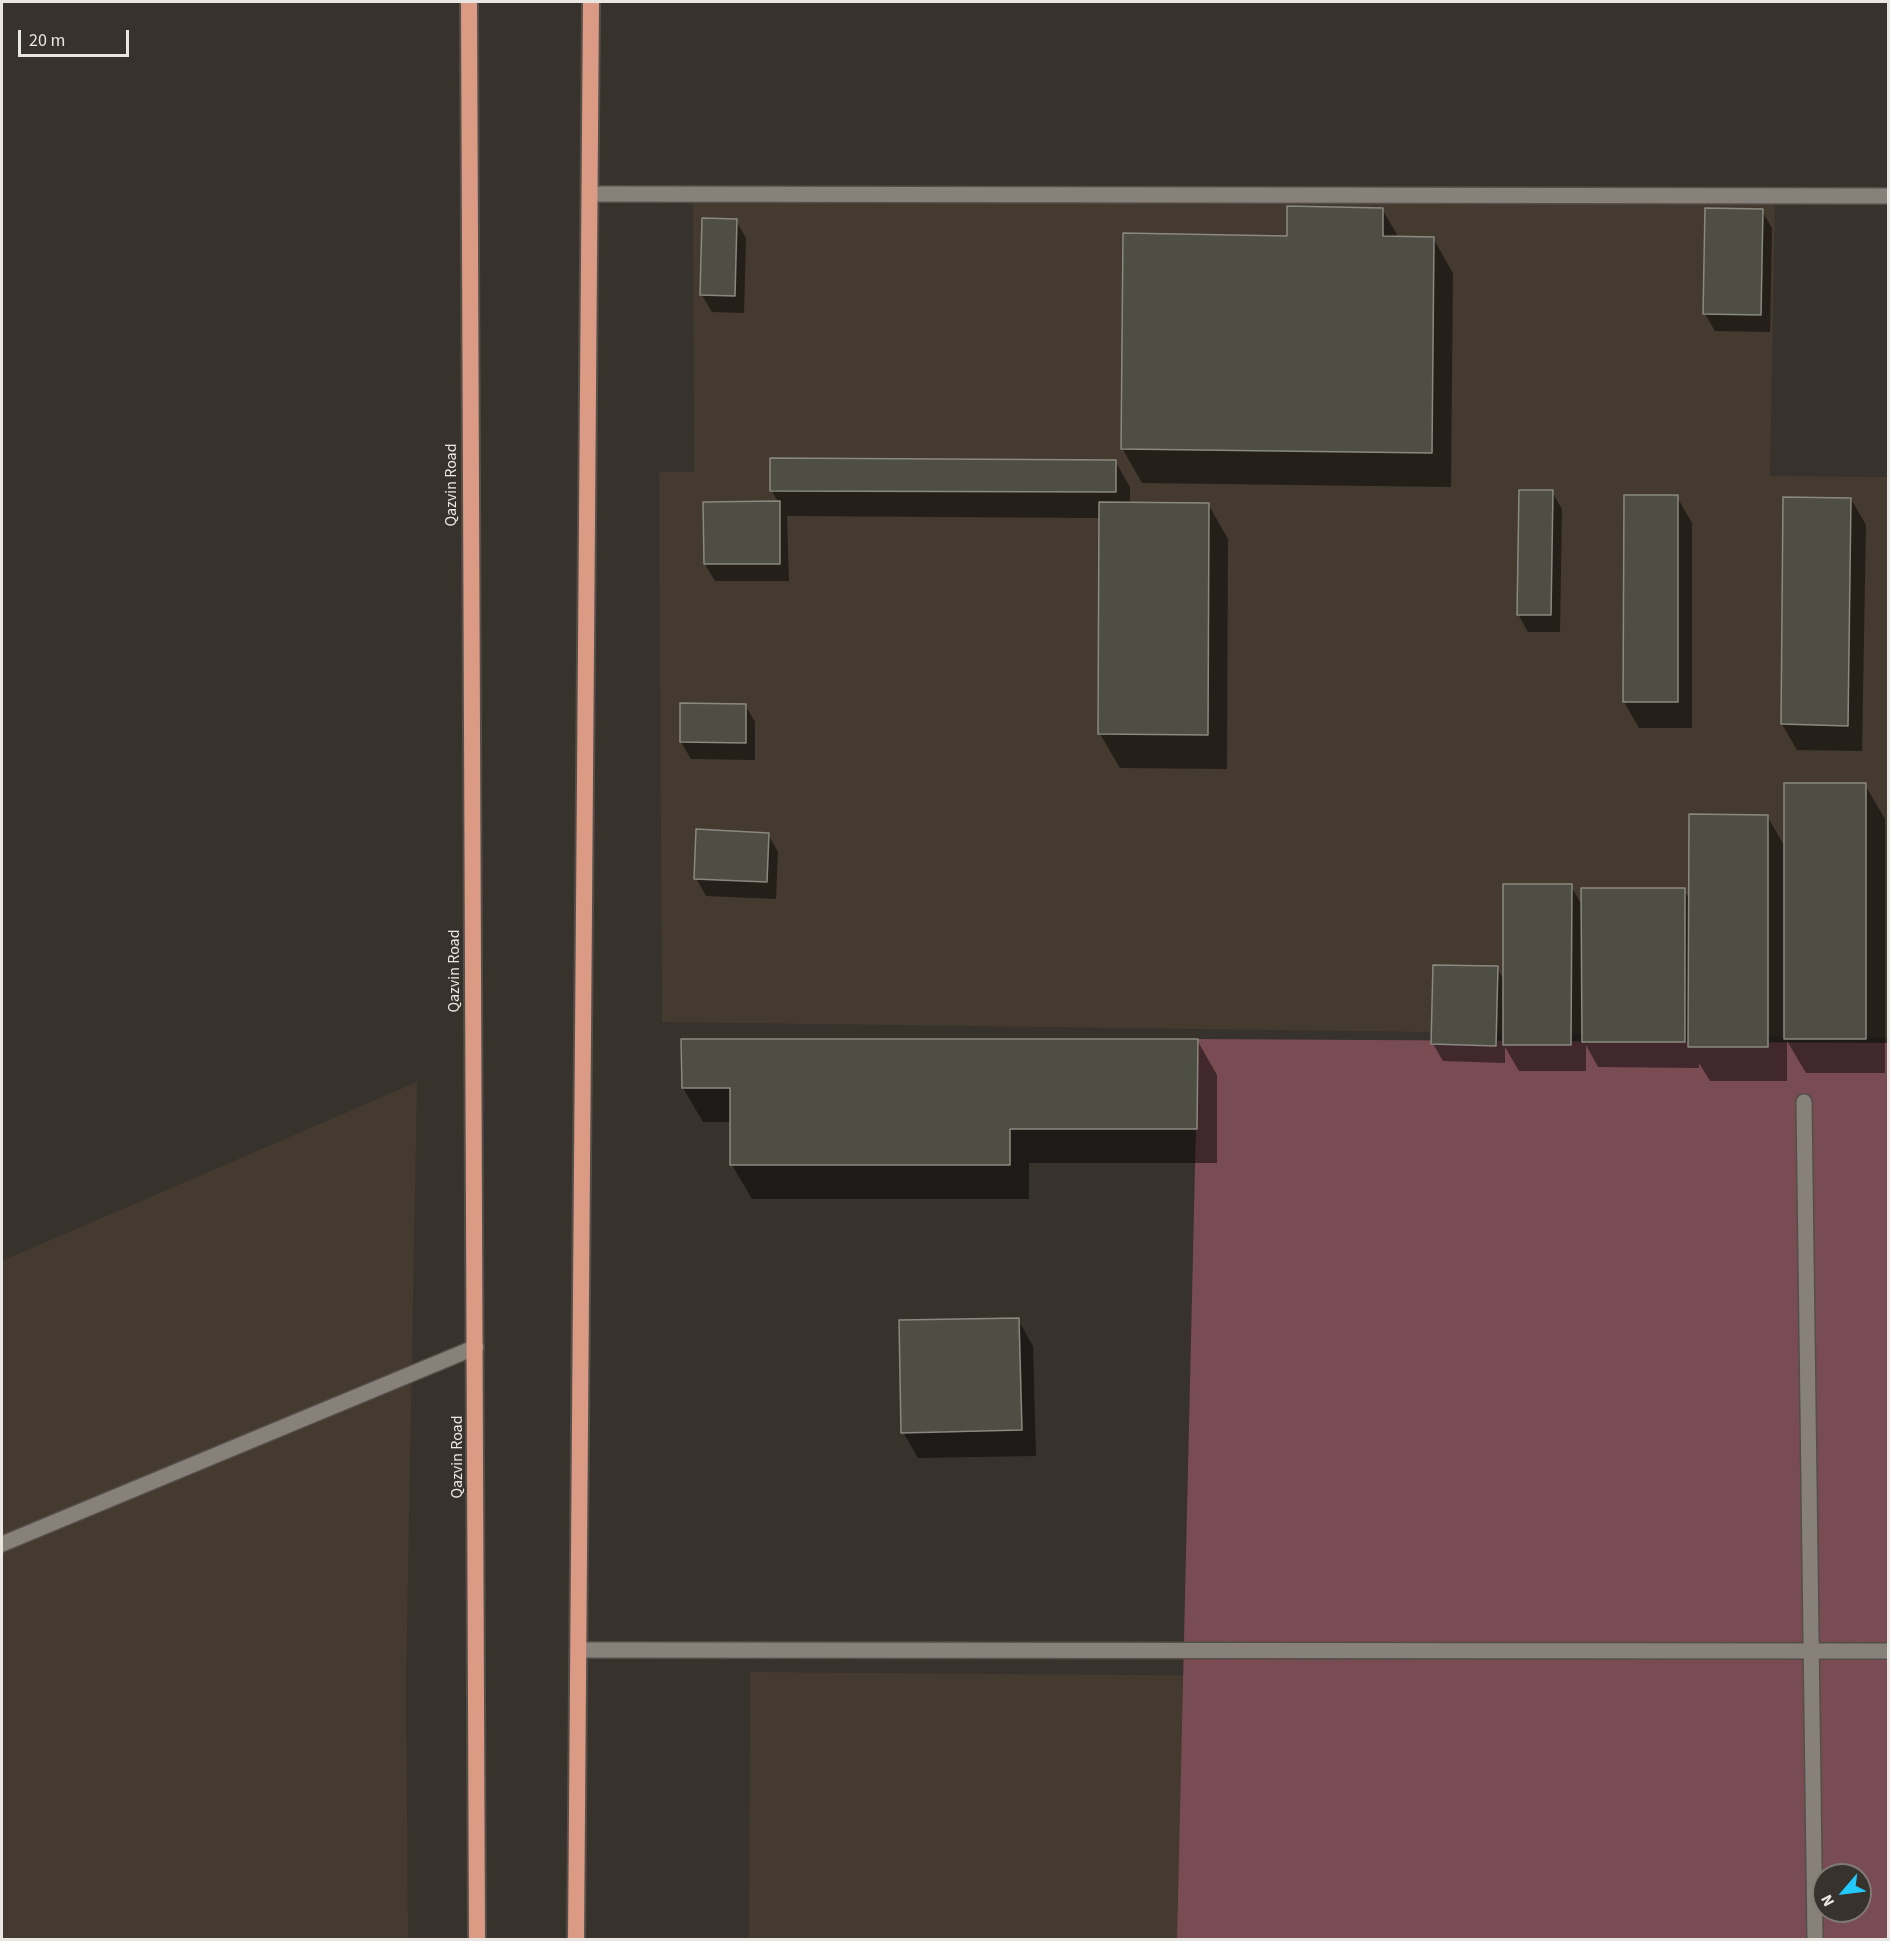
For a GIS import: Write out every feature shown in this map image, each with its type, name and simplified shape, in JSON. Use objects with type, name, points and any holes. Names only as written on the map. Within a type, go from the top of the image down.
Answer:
[{"type":"highway","name":"Qazvin Road","points":[[469,2],[477,1940]]},
{"type":"highway","points":[[576,1940],[591,2]]},
{"type":"street","points":[[590,194],[1888,196]]},
{"type":"street","points":[[1804,1102],[1815,1940]]},
{"type":"street","points":[[2,1545],[476,1347]]},
{"type":"street","points":[[578,1650],[1888,1651]]},
{"type":"shaded area","points":[[693,202],[1775,202],[1770,476],[1888,477],[1888,1038],[662,1022],[659,472],[694,472]]},
{"type":"shaded area","points":[[1198,1039],[1888,1043],[1888,1939],[1177,1940]]},
{"type":"shaded area","points":[[417,1082],[406,1683],[408,1939],[2,1939],[2,1261]]},
{"type":"shaded area","points":[[750,1672],[1259,1676],[1257,1939],[749,1940]]},
{"type":"building","points":[[1287,206],[1383,208],[1383,236],[1434,237],[1432,453],[1121,449],[1123,233],[1287,236]]},
{"type":"building","points":[[1705,208],[1763,209],[1761,315],[1703,314]]},
{"type":"building","points":[[702,218],[737,219],[735,296],[700,295]]},
{"type":"building","points":[[770,458],[1116,460],[1116,492],[770,491]]},
{"type":"building","points":[[1519,490],[1553,490],[1551,615],[1517,615]]},
{"type":"building","points":[[1624,495],[1678,495],[1678,702],[1623,702]]},
{"type":"building","points":[[1783,497],[1851,498],[1848,726],[1781,724]]},
{"type":"building","points":[[780,501],[780,564],[704,564],[703,502]]},
{"type":"building","points":[[1099,502],[1209,503],[1208,735],[1098,734]]},
{"type":"building","points":[[680,703],[746,704],[746,743],[680,742]]},
{"type":"building","points":[[1784,783],[1866,783],[1866,1039],[1784,1039]]},
{"type":"building","points":[[1689,814],[1768,815],[1768,1047],[1688,1047]]},
{"type":"building","points":[[696,829],[769,833],[767,882],[694,879]]},
{"type":"building","points":[[1503,884],[1572,884],[1571,1045],[1503,1045]]},
{"type":"building","points":[[1581,888],[1685,888],[1685,1042],[1582,1042]]},
{"type":"building","points":[[1433,965],[1498,966],[1496,1046],[1431,1044]]},
{"type":"building","points":[[681,1039],[1198,1039],[1197,1129],[1010,1129],[1010,1165],[730,1165],[730,1088],[682,1088]]},
{"type":"building","points":[[1019,1318],[1022,1430],[901,1433],[899,1320]]}]
